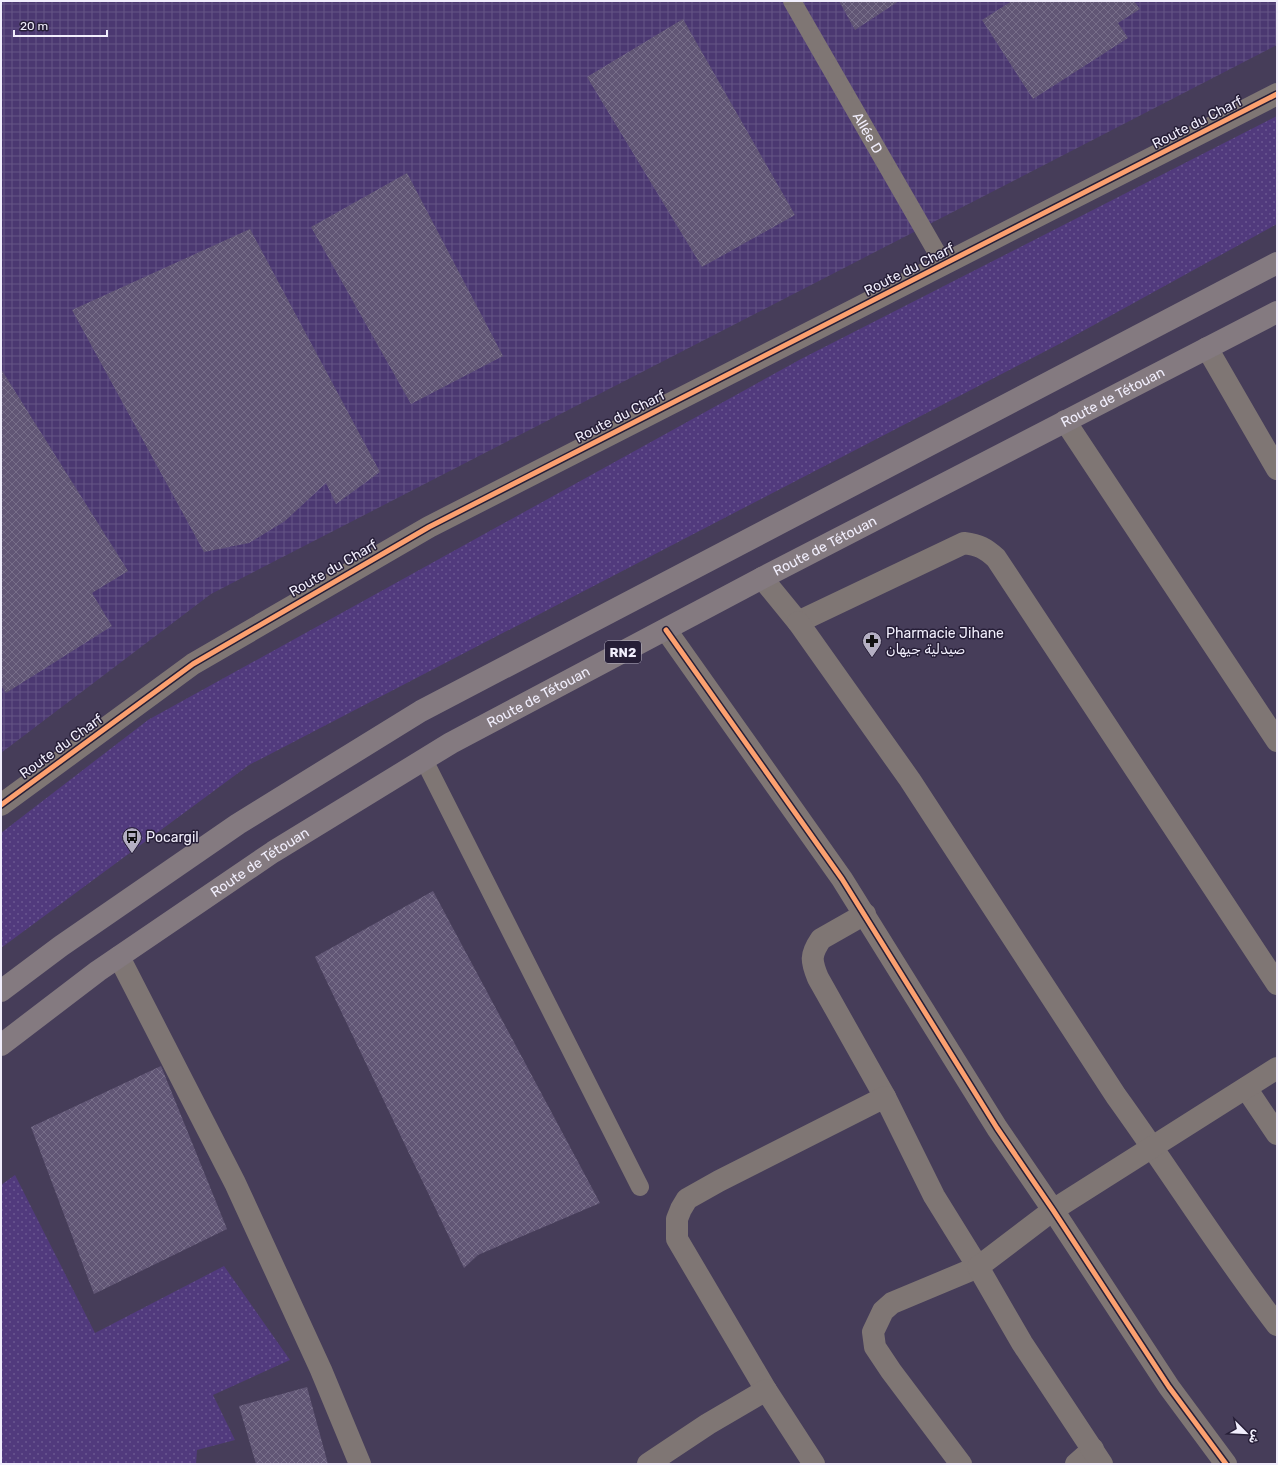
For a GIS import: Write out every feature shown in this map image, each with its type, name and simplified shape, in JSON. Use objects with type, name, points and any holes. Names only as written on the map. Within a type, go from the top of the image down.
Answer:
[{"type":"highway","points":[[1,991],[61,946],[238,824],[421,711],[1277,262]]},
{"type":"highway","name":"Route de Tétouan","points":[[1,1045],[119,957],[273,852],[451,743],[762,578],[1277,312]]},
{"type":"street","name":"Route du Charf","points":[[1,805],[193,664],[429,527],[1277,94]]},
{"type":"street","points":[[1207,348],[1277,469]]},
{"type":"street","points":[[1065,421],[1277,741]]},
{"type":"street","points":[[798,622],[964,543],[978,545],[987,550],[996,558],[1175,832],[1275,978]]},
{"type":"street","points":[[762,578],[798,622],[910,780],[1116,1096],[1242,1280],[1277,1326]]},
{"type":"street","points":[[666,630],[842,879],[997,1128],[1053,1210],[1169,1387],[1226,1464]]},
{"type":"street","points":[[865,914],[821,939],[812,958],[813,965],[818,978],[885,1097],[934,1196],[978,1267],[1022,1343],[1098,1457],[1076,1464]]},
{"type":"street","points":[[119,957],[235,1183],[321,1370],[360,1464]]},
{"type":"street","points":[[960,1464],[890,1371],[875,1347],[873,1332],[883,1311],[892,1303],[978,1267],[1053,1210],[1277,1068]]},
{"type":"street","points":[[1246,1088],[1277,1134]]},
{"type":"street","points":[[814,1464],[766,1390],[677,1239],[677,1219],[680,1209],[687,1199],[719,1181],[885,1097]]},
{"type":"street","points":[[648,1464],[708,1424],[766,1390]]},
{"type":"lane","name":"Allée D","points":[[792,1],[944,265]]},
{"type":"lane","points":[[424,760],[640,1187]]},
{"type":"shaded area","points":[[1,1],[1277,1],[1277,45],[211,594],[1,753]]},
{"type":"shaded area","points":[[1277,116],[1277,224],[1063,342],[249,765],[1,948],[1,833],[148,720],[801,359]]},
{"type":"shaded area","points":[[15,1175],[95,1333],[224,1266],[290,1360],[213,1395],[235,1440],[197,1450],[196,1464],[1,1464],[1,1185]]},
{"type":"building","points":[[839,1],[899,1],[855,30]]},
{"type":"building","points":[[1012,1],[1134,1],[1140,9],[1118,23],[1128,38],[1033,99],[982,20]]},
{"type":"building","points":[[683,19],[795,215],[702,267],[587,77]]},
{"type":"building","points":[[407,173],[503,356],[411,404],[311,227]]},
{"type":"building","points":[[250,229],[380,472],[336,504],[326,483],[285,521],[249,543],[204,552],[72,310]]},
{"type":"building","points":[[1,369],[128,571],[92,593],[112,626],[6,693],[1,686]]},
{"type":"building","points":[[433,891],[600,1203],[478,1255],[464,1268],[315,957]]},
{"type":"building","points":[[161,1066],[227,1229],[94,1294],[31,1127]]},
{"type":"building","points":[[307,1387],[328,1464],[256,1464],[239,1406]]},
{"type":"cycle path","points":[[1,805],[193,664],[429,527],[1277,94]]},
{"type":"cycle path","points":[[666,630],[842,879],[997,1128],[1053,1210],[1169,1387],[1226,1464]]},
{"type":"place","name":"Pharmacie Jihane صيدلية جيهان","points":[[872,658]]},
{"type":"place","name":"Pocargil","points":[[132,854]]}]
